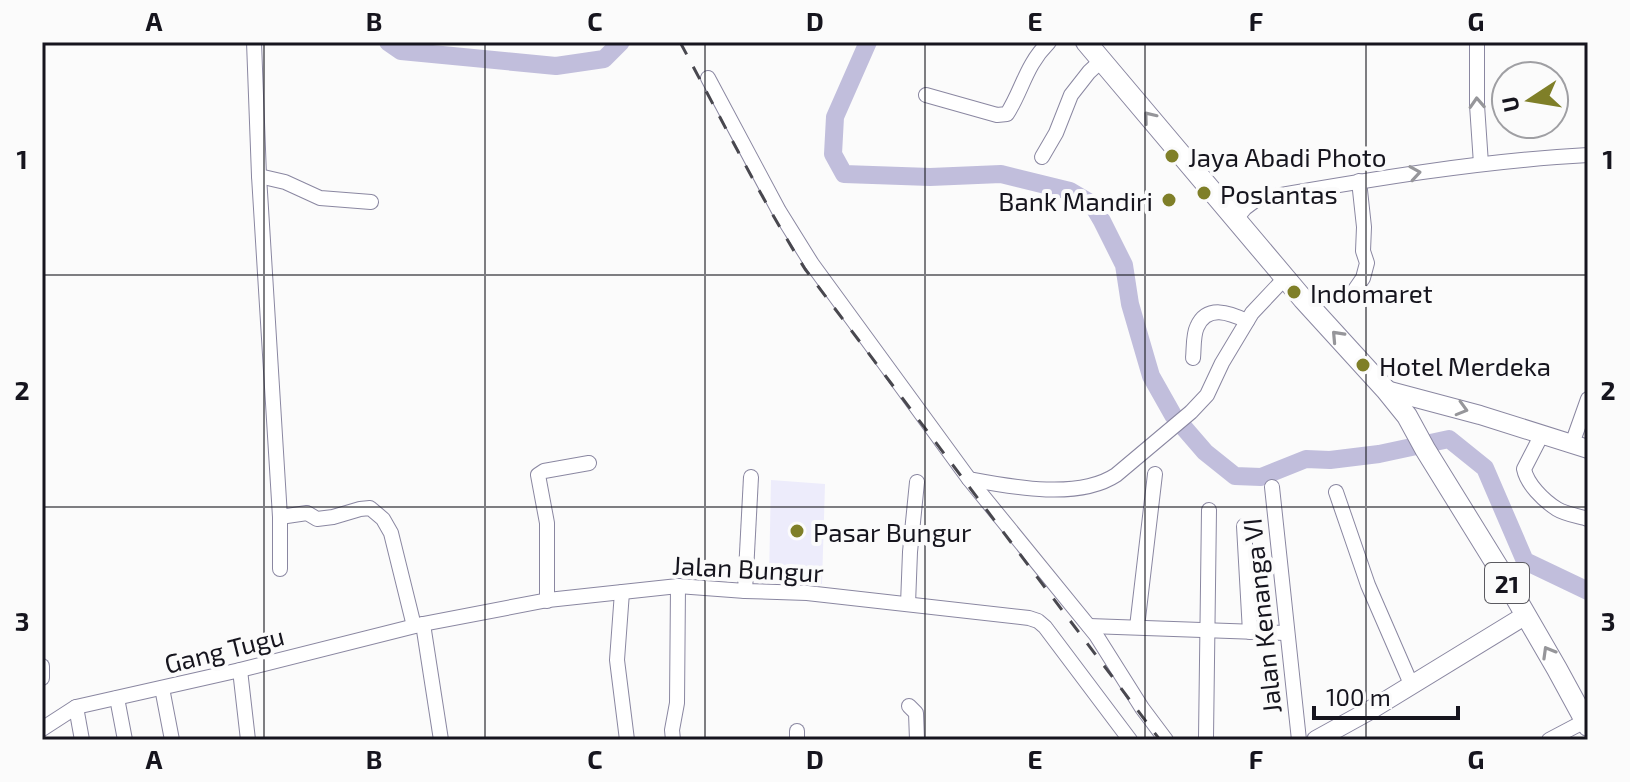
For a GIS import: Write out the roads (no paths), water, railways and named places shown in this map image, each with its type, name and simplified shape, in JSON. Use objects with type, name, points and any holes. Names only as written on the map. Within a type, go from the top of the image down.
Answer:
[{"type":"highway","name":"21","points":[[1093,48],[1235,220],[1407,416],[1526,615],[1586,724]]},
{"type":"main road","points":[[1386,390],[1580,446]]},
{"type":"main road","points":[[1316,740],[1526,615]]},
{"type":"street","points":[[254,42],[280,517],[280,569]]},
{"type":"street","points":[[926,95],[997,115],[1007,114],[1028,69],[1049,42]]},
{"type":"street","points":[[1477,42],[1481,164]]},
{"type":"street","points":[[1042,157],[1056,133],[1071,95],[1089,72],[1093,48]]},
{"type":"street","points":[[708,78],[779,211],[812,264],[969,479],[1089,626],[1166,740]]},
{"type":"street","points":[[1235,220],[1257,199],[1481,164],[1588,155]]},
{"type":"street","points":[[259,176],[285,182],[320,198],[371,202]]},
{"type":"street","points":[[1354,291],[1363,278],[1367,263],[1363,251],[1359,181]]},
{"type":"street","points":[[969,479],[1011,487],[1066,489],[1103,484],[1191,412],[1207,395],[1252,313],[1285,278]]},
{"type":"street","points":[[1193,358],[1195,329],[1203,318],[1225,311],[1247,321]]},
{"type":"street","points":[[1580,446],[1588,399]]},
{"type":"street","points":[[1542,434],[1525,466],[1527,479],[1559,510],[1588,519]]},
{"type":"street","points":[[547,601],[547,523],[538,475],[544,471],[589,463]]},
{"type":"street","points":[[1137,627],[1155,474]]},
{"type":"street","points":[[745,591],[751,477]]},
{"type":"street","points":[[908,604],[917,482]]},
{"type":"street","name":"Jalan Kenanga VI","points":[[1272,487],[1299,740]]},
{"type":"street","points":[[1336,492],[1368,585],[1411,684]]},
{"type":"street","points":[[280,517],[307,513],[317,519],[370,508],[383,519],[391,533],[418,625],[441,740]]},
{"type":"street","points":[[1206,737],[1209,510]]},
{"type":"street","points":[[1244,526],[1250,632]]},
{"type":"street","points":[[673,740],[677,703],[678,586]]},
{"type":"street","name":"Jalan Bungur","points":[[418,625],[547,601],[678,586],[807,593],[1029,618],[1045,627],[1130,740]]},
{"type":"street","points":[[622,592],[617,660],[627,740]]},
{"type":"street","name":"Gang Tugu","points":[[43,727],[76,707],[418,625]]},
{"type":"street","points":[[1089,626],[1286,633]]},
{"type":"street","points":[[42,666],[42,678]]},
{"type":"street","points":[[240,670],[248,740]]},
{"type":"street","points":[[162,688],[172,740]]},
{"type":"street","points":[[117,698],[125,740]]},
{"type":"street","points":[[909,706],[916,713],[917,740]]},
{"type":"street","points":[[76,707],[82,740]]},
{"type":"street","points":[[1549,740],[1586,724]]},
{"type":"waterway","points":[[388,42],[401,51],[556,66],[604,59],[621,42]]},
{"type":"waterway","points":[[868,42],[835,117],[833,154],[844,174],[930,177],[1001,174],[1070,191],[1092,204],[1124,265],[1130,304],[1151,376],[1173,415],[1205,452],[1235,476],[1261,477],[1306,459],[1330,460],[1379,454],[1449,439],[1485,468],[1525,561],[1588,591]]},
{"type":"railway","points":[[680,42],[756,185],[805,269],[1160,740]]},
{"type":"place","name":"Jaya Abadi Photo","points":[[1172,156]]},
{"type":"place","name":"Poslantas","points":[[1204,193]]},
{"type":"place","name":"Bank Mandiri","points":[[1169,200]]},
{"type":"place","name":"Indomaret","points":[[1294,292]]},
{"type":"place","name":"Hotel Merdeka","points":[[1363,365]]},
{"type":"place","name":"Pasar Bungur","points":[[797,531]]}]
